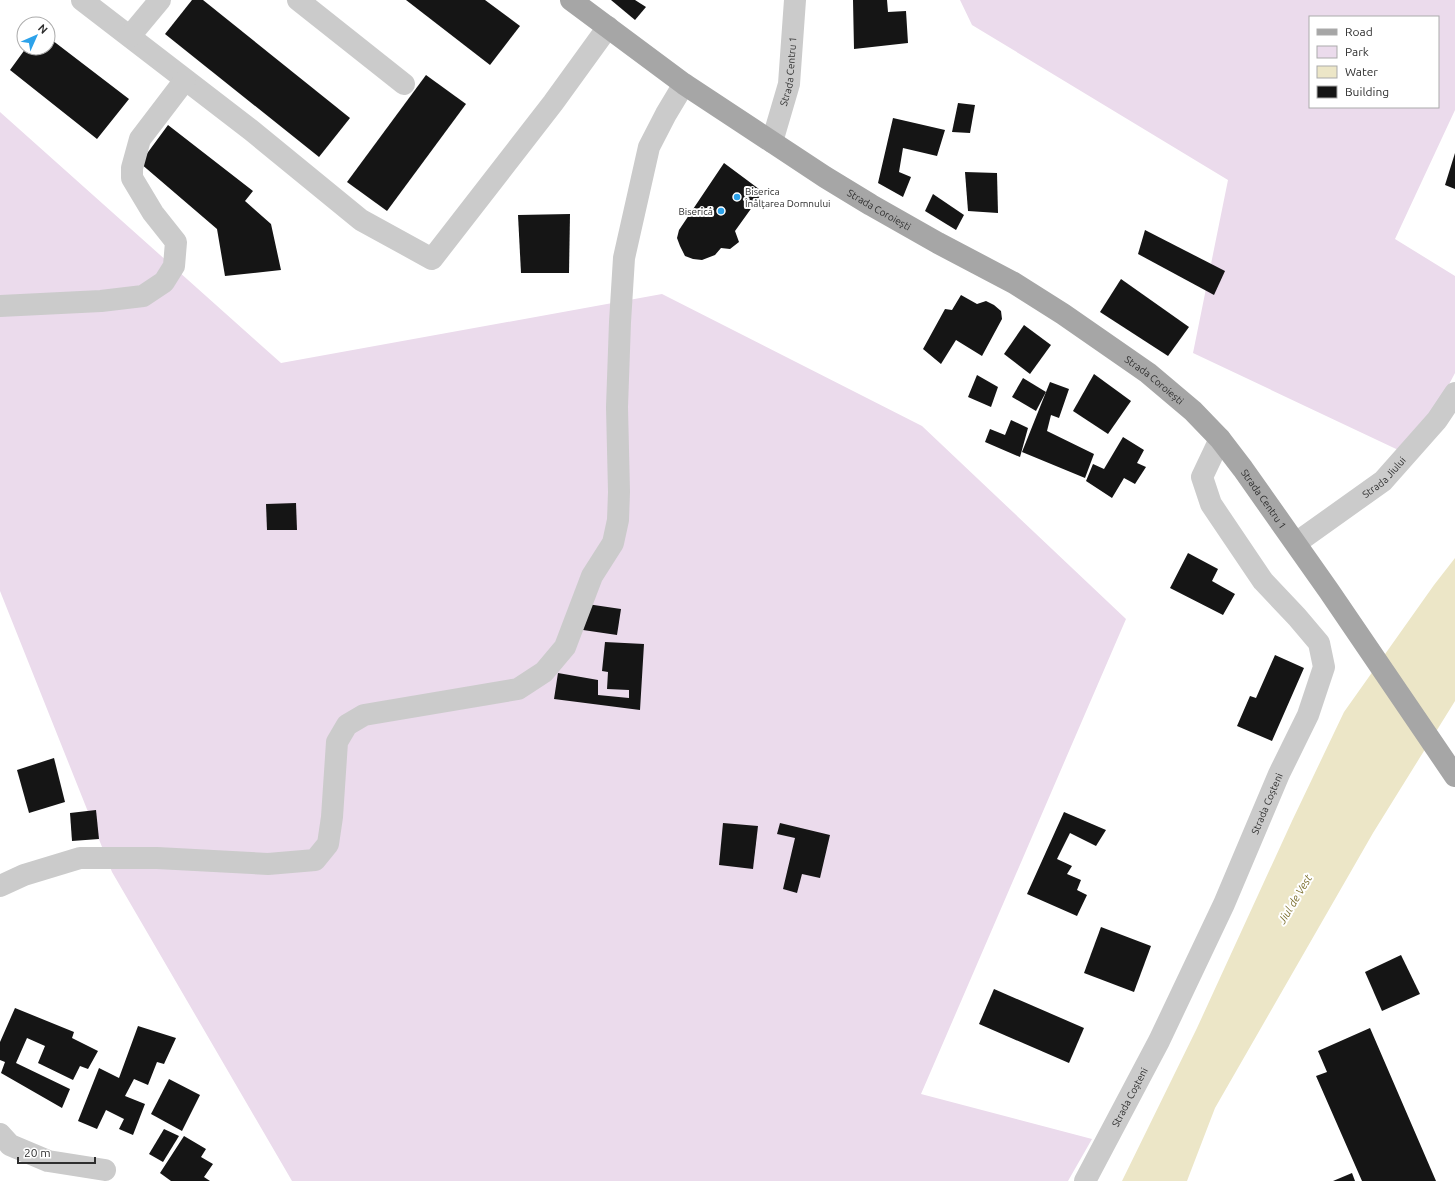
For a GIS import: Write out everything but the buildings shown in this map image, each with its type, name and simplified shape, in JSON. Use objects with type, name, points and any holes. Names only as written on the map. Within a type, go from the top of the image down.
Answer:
[{"type":"main road","name":"Strada Coroiești","points":[[571,0],[684,84],[772,142],[871,205],[938,243],[1014,283],[1063,314],[1148,373],[1193,411]]},
{"type":"main road","name":"Strada Centru 1","points":[[1193,411],[1220,439],[1243,469],[1296,543],[1455,776]]},
{"type":"street","points":[[82,0],[251,130],[361,220],[432,259],[553,103],[608,27]]},
{"type":"street","points":[[130,36],[160,0]]},
{"type":"street","points":[[298,0],[404,84]]},
{"type":"street","name":"Strada Centru 1","points":[[772,142],[789,84],[796,0]]},
{"type":"street","points":[[0,306],[101,301],[143,296],[164,282],[174,266],[176,242],[153,213],[132,178],[132,168],[140,138],[185,80]]},
{"type":"street","points":[[0,886],[24,875],[80,858],[157,858],[268,864],[314,860],[328,844],[332,817],[337,742],[347,725],[364,715],[518,689],[544,672],[565,647],[592,576],[614,543],[618,520],[619,492],[617,408],[624,258],[649,147],[684,84]]},
{"type":"street","name":"Strada Jiului","points":[[1296,543],[1383,481],[1437,420],[1455,393]]},
{"type":"street","name":"Strada Coșteni","points":[[1085,1181],[1159,1041],[1224,904],[1279,774],[1308,715],[1324,667],[1319,644],[1297,617],[1263,581],[1211,504],[1202,477],[1220,439]]},
{"type":"street","points":[[0,1134],[10,1145],[48,1161],[105,1170]]},
{"type":"green space","points":[[960,0],[1455,0],[1455,110],[1395,239],[1455,276],[1455,373],[1411,456],[1193,353],[1228,180],[972,25]]},
{"type":"green space","points":[[0,112],[281,363],[662,294],[922,426],[1126,619],[921,1094],[1092,1139],[1068,1181],[292,1181],[112,872],[0,591]]},
{"type":"water","name":"Jiul de Vest","points":[[1455,558],[1455,701],[1373,833],[1215,1108],[1187,1181],[1122,1181],[1197,1028],[1344,712],[1434,585]]},
{"type":"place","name":"Biserica Înălțarea Domnului","points":[[737,197]]},
{"type":"place","name":"Biserică","points":[[721,211]]}]
